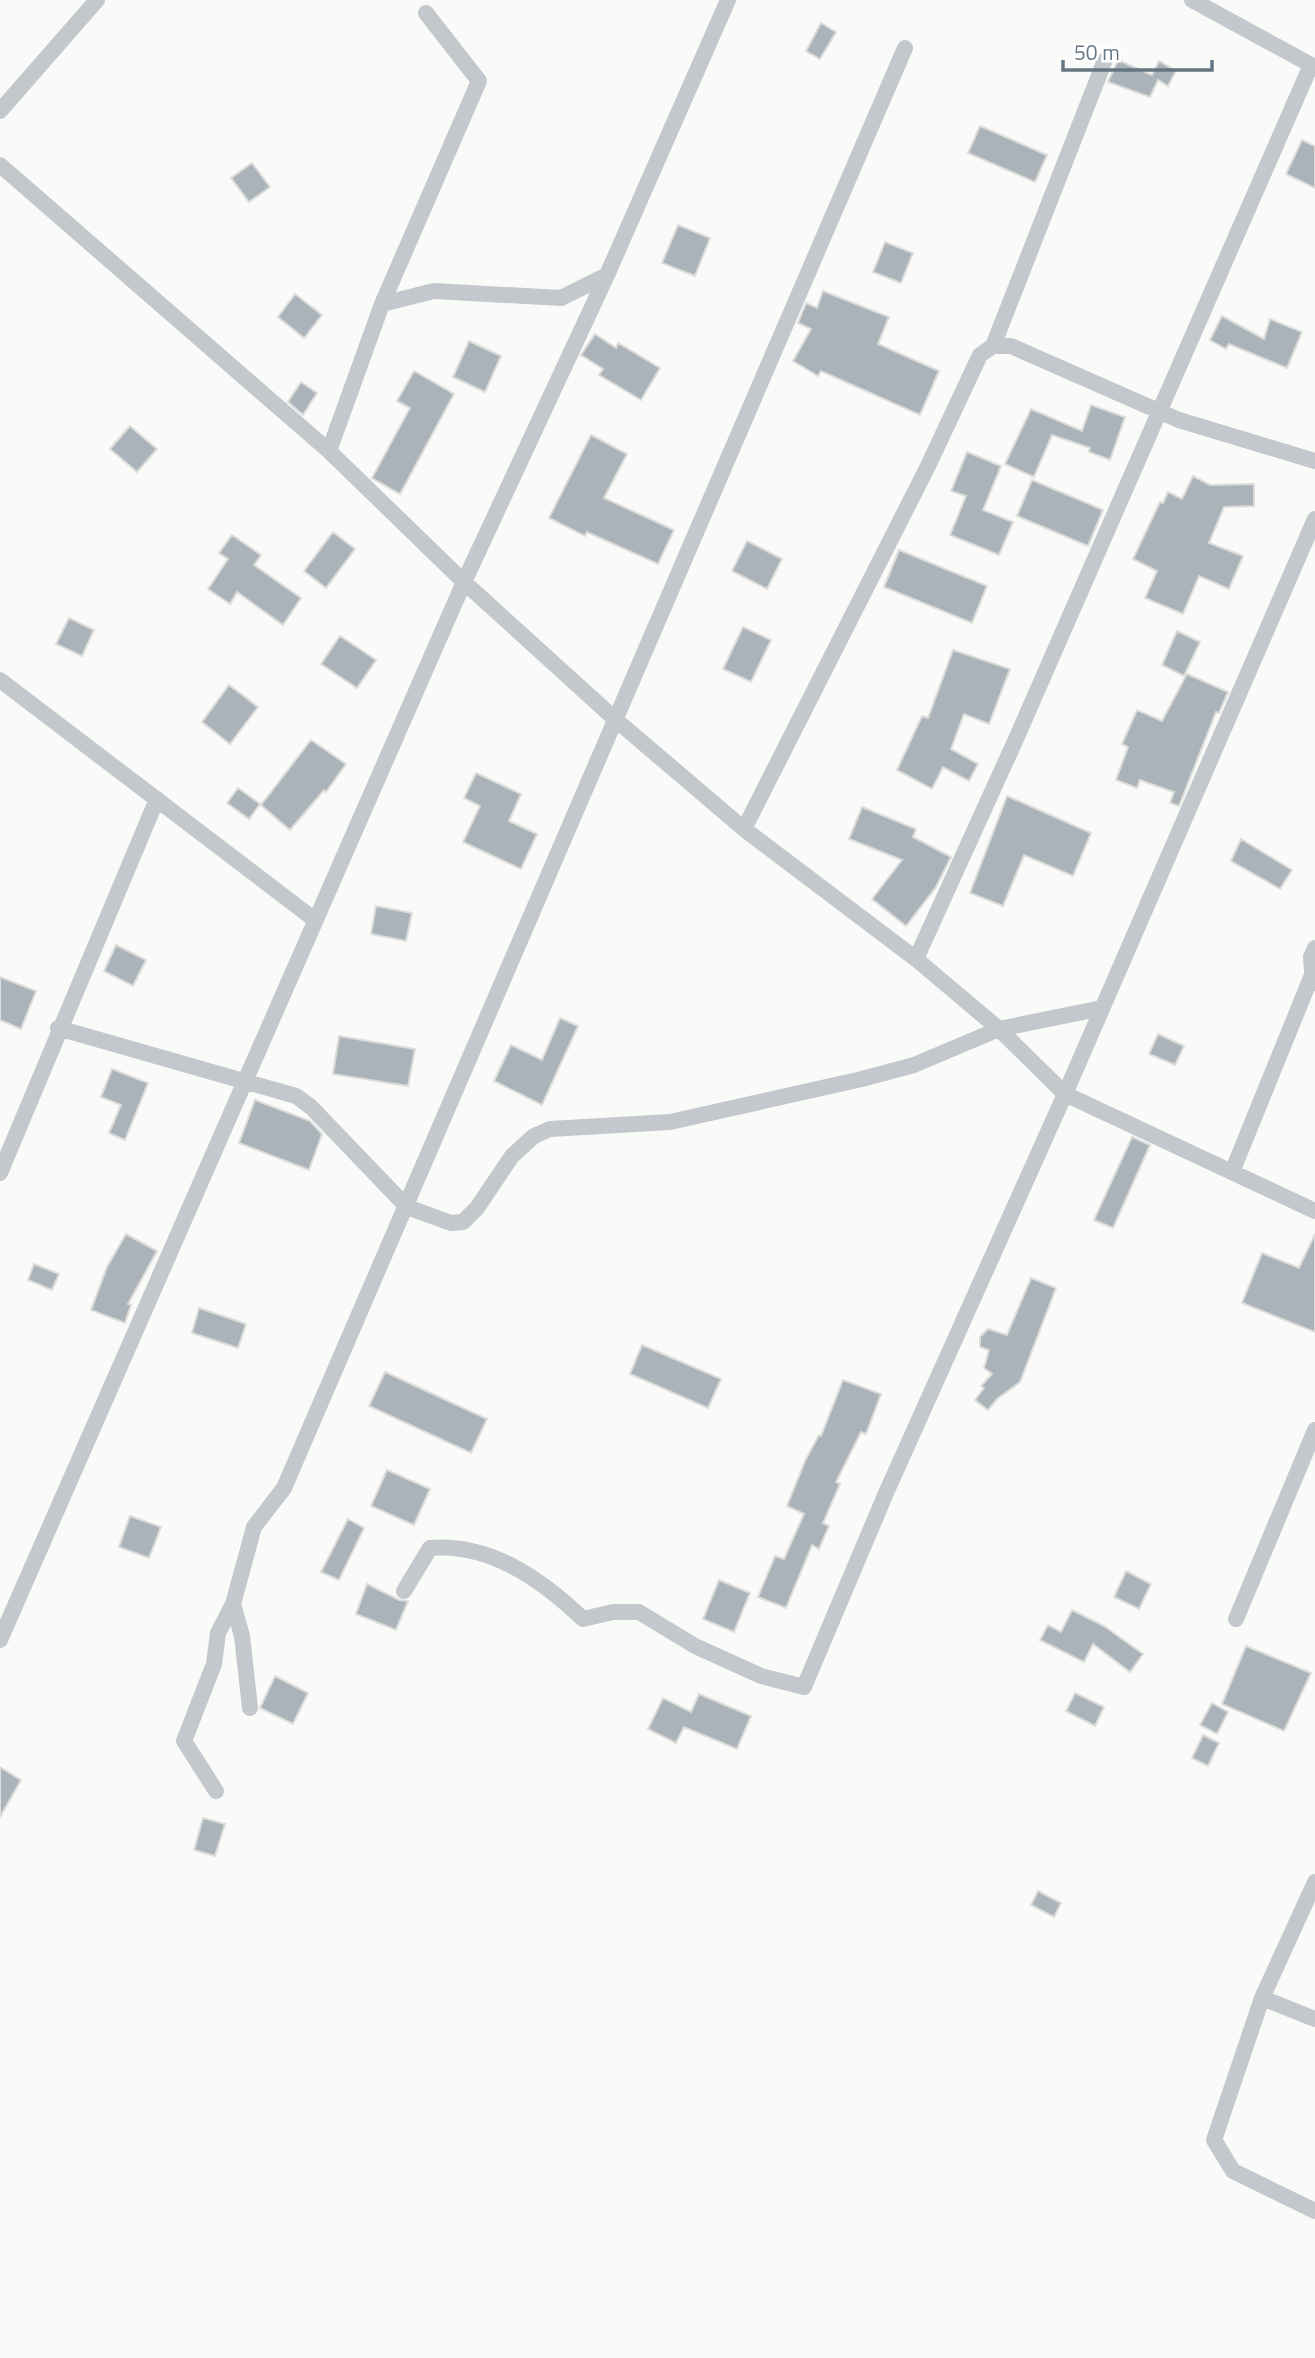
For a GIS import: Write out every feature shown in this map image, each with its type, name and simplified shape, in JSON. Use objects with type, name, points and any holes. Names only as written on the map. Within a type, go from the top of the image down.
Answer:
[{"type":"street","points":[[0,111],[97,0]]},
{"type":"street","points":[[0,1640],[464,582],[607,275],[728,0]]},
{"type":"street","points":[[916,959],[1313,66],[1192,0]]},
{"type":"street","points":[[329,451],[382,304],[479,81],[426,13]]},
{"type":"street","points":[[216,1791],[184,1741],[214,1664],[218,1633],[233,1604],[254,1527],[284,1488],[905,48]]},
{"type":"street","points":[[744,829],[929,466],[980,355],[993,346],[1105,60]]},
{"type":"street","points":[[0,165],[329,451],[464,582],[616,720],[744,829],[916,959],[999,1029],[1065,1094],[1315,1211]]},
{"type":"street","points":[[382,304],[434,291],[561,298],[607,275]]},
{"type":"street","points":[[993,346],[1011,346],[1159,412],[1315,461]]},
{"type":"street","points":[[404,1591],[429,1548],[452,1546],[496,1556],[553,1590],[583,1619],[613,1612],[639,1612],[695,1646],[761,1676],[804,1687],[886,1493],[1065,1094],[1315,519]]},
{"type":"street","points":[[0,680],[315,919]]},
{"type":"street","points":[[0,1173],[58,1028],[157,799]]},
{"type":"street","points":[[1233,1172],[1313,980],[1315,948]]},
{"type":"street","points":[[58,1028],[245,1080],[296,1097],[311,1107],[407,1207],[451,1223],[463,1222],[477,1208],[512,1156],[534,1136],[551,1129],[670,1122],[862,1079],[914,1065],[999,1029],[1102,1007]]},
{"type":"street","points":[[1236,1619],[1315,1430]]},
{"type":"street","points":[[233,1604],[242,1636],[250,1708]]},
{"type":"street","points":[[1315,1882],[1262,1998],[1214,2140],[1233,2171],[1315,2211]]},
{"type":"street","points":[[1262,1998],[1315,2019]]},
{"type":"building","points":[[821,23],[836,32],[820,59],[806,51]]},
{"type":"building","points":[[1118,60],[1152,75],[1159,61],[1176,71],[1168,86],[1158,80],[1150,97],[1108,82]]},
{"type":"building","points":[[980,126],[1047,155],[1035,182],[968,153]]},
{"type":"building","points":[[1302,140],[1315,146],[1315,188],[1286,174]]},
{"type":"building","points":[[252,163],[270,187],[249,202],[231,178]]},
{"type":"building","points":[[678,225],[710,238],[695,276],[662,263]]},
{"type":"building","points":[[885,242],[913,253],[901,283],[873,272]]},
{"type":"building","points":[[823,291],[889,317],[878,344],[939,371],[920,415],[821,371],[818,376],[793,361],[811,329],[798,323],[806,303],[817,308]]},
{"type":"building","points":[[295,294],[322,315],[304,338],[278,317]]},
{"type":"building","points":[[1222,316],[1264,339],[1270,319],[1302,332],[1287,368],[1229,344],[1226,349],[1210,340]]},
{"type":"building","points":[[595,334],[616,348],[618,343],[660,368],[641,400],[599,375],[603,369],[581,355]]},
{"type":"building","points":[[469,341],[501,356],[485,392],[453,377]]},
{"type":"building","points":[[414,371],[454,394],[400,494],[372,478],[410,408],[397,401]]},
{"type":"building","points":[[301,382],[317,393],[303,415],[288,402]]},
{"type":"building","points":[[1091,405],[1125,417],[1110,460],[1089,452],[1090,448],[1052,435],[1034,477],[1005,464],[1031,409],[1082,431]]},
{"type":"building","points":[[130,426],[157,449],[137,472],[110,449]]},
{"type":"building","points":[[591,435],[627,454],[604,498],[674,530],[658,564],[587,532],[585,536],[549,518]]},
{"type":"building","points":[[967,452],[1001,466],[983,510],[1013,522],[999,555],[950,535],[966,496],[951,491]]},
{"type":"building","points":[[1193,476],[1210,485],[1254,484],[1254,506],[1224,507],[1209,543],[1243,556],[1229,589],[1199,576],[1183,614],[1145,598],[1157,571],[1133,559],[1160,502],[1163,503],[1168,492],[1182,499]]},
{"type":"building","points":[[1032,480],[1103,510],[1088,546],[1017,516]]},
{"type":"building","points":[[333,532],[355,549],[326,588],[304,571]]},
{"type":"building","points":[[232,535],[261,555],[254,565],[301,598],[283,625],[237,592],[230,604],[208,589],[228,559],[219,553]]},
{"type":"building","points":[[747,541],[782,559],[767,589],[732,571]]},
{"type":"building","points":[[899,550],[987,586],[972,623],[884,587]]},
{"type":"building","points":[[69,618],[94,630],[82,656],[56,644]]},
{"type":"building","points":[[743,627],[771,640],[751,682],[723,669]]},
{"type":"building","points":[[1177,631],[1200,642],[1184,676],[1162,665]]},
{"type":"building","points":[[340,636],[376,660],[357,688],[321,664]]},
{"type":"building","points":[[953,650],[1010,669],[989,724],[964,714],[951,749],[978,764],[969,781],[943,767],[932,789],[897,770],[922,716],[928,718]]},
{"type":"building","points":[[1187,674],[1228,692],[1219,713],[1216,712],[1179,806],[1170,803],[1174,792],[1140,780],[1137,788],[1116,780],[1128,747],[1122,744],[1137,710],[1162,721]]},
{"type":"building","points":[[229,685],[258,707],[230,744],[202,722]]},
{"type":"building","points":[[311,740],[346,764],[326,792],[324,790],[290,830],[261,805]]},
{"type":"building","points":[[476,773],[521,794],[509,821],[537,834],[521,869],[463,842],[480,806],[464,798]]},
{"type":"building","points":[[238,788],[260,804],[249,819],[227,803]]},
{"type":"building","points":[[1007,796],[1091,833],[1073,876],[1024,855],[1003,906],[970,893]]},
{"type":"building","points":[[862,807],[916,829],[913,837],[951,857],[936,887],[906,926],[872,899],[902,860],[849,839]]},
{"type":"building","points":[[1241,839],[1292,870],[1280,889],[1231,861]]},
{"type":"building","points":[[376,906],[412,913],[406,941],[371,934]]},
{"type":"building","points":[[116,945],[146,960],[133,986],[104,971]]},
{"type":"building","points":[[0,977],[36,991],[21,1029],[0,1020]]},
{"type":"building","points":[[560,1018],[578,1026],[542,1105],[494,1081],[511,1045],[542,1060]]},
{"type":"building","points":[[1158,1034],[1184,1046],[1175,1065],[1149,1054]]},
{"type":"building","points":[[339,1036],[415,1049],[408,1086],[333,1074]]},
{"type":"building","points":[[112,1069],[148,1083],[125,1140],[109,1133],[121,1105],[101,1097]]},
{"type":"building","points":[[255,1100],[310,1121],[322,1134],[309,1170],[239,1143]]},
{"type":"building","points":[[1132,1137],[1150,1145],[1113,1228],[1094,1220]]},
{"type":"building","points":[[126,1234],[157,1251],[128,1304],[131,1305],[125,1323],[91,1310],[107,1267]]},
{"type":"building","points":[[1315,1234],[1315,1332],[1242,1303],[1262,1253],[1299,1268]]},
{"type":"building","points":[[34,1264],[59,1274],[52,1290],[28,1280]]},
{"type":"building","points":[[1031,1278],[1056,1288],[1020,1382],[997,1399],[988,1410],[975,1400],[984,1388],[981,1386],[992,1374],[984,1368],[989,1350],[980,1347],[980,1337],[988,1329],[1007,1335]]},
{"type":"building","points":[[199,1308],[246,1324],[238,1348],[192,1333]]},
{"type":"building","points":[[642,1345],[721,1379],[708,1408],[630,1374]]},
{"type":"building","points":[[385,1372],[487,1419],[471,1453],[369,1406]]},
{"type":"building","points":[[843,1380],[881,1394],[866,1434],[861,1432],[836,1482],[840,1484],[823,1523],[829,1526],[819,1549],[812,1545],[786,1608],[758,1597],[775,1556],[784,1559],[804,1514],[787,1506],[806,1459],[819,1435],[821,1436]]},
{"type":"building","points":[[387,1470],[430,1489],[414,1525],[371,1506]]},
{"type":"building","points":[[130,1516],[161,1527],[149,1558],[119,1547]]},
{"type":"building","points":[[348,1519],[364,1528],[339,1580],[321,1572]]},
{"type":"building","points":[[1126,1571],[1151,1584],[1139,1609],[1114,1597]]},
{"type":"building","points":[[719,1580],[750,1593],[734,1632],[703,1619]]},
{"type":"building","points":[[367,1584],[399,1600],[408,1601],[396,1630],[356,1614]]},
{"type":"building","points":[[1072,1610],[1104,1626],[1143,1654],[1130,1672],[1093,1644],[1084,1662],[1040,1640],[1048,1625],[1061,1632]]},
{"type":"building","points":[[1246,1646],[1311,1673],[1284,1731],[1222,1704]]},
{"type":"building","points":[[275,1676],[308,1693],[293,1724],[260,1708]]},
{"type":"building","points":[[1075,1693],[1104,1707],[1095,1726],[1066,1711]]},
{"type":"building","points":[[699,1694],[751,1716],[737,1749],[684,1727],[676,1743],[648,1729],[663,1698],[691,1712]]},
{"type":"building","points":[[1212,1703],[1228,1712],[1217,1734],[1200,1725]]},
{"type":"building","points":[[1203,1735],[1219,1743],[1208,1766],[1192,1758]]},
{"type":"building","points":[[0,1767],[21,1780],[0,1817]]},
{"type":"building","points":[[203,1818],[225,1824],[215,1856],[194,1850]]},
{"type":"building","points":[[1038,1891],[1061,1903],[1054,1917],[1031,1905]]}]
